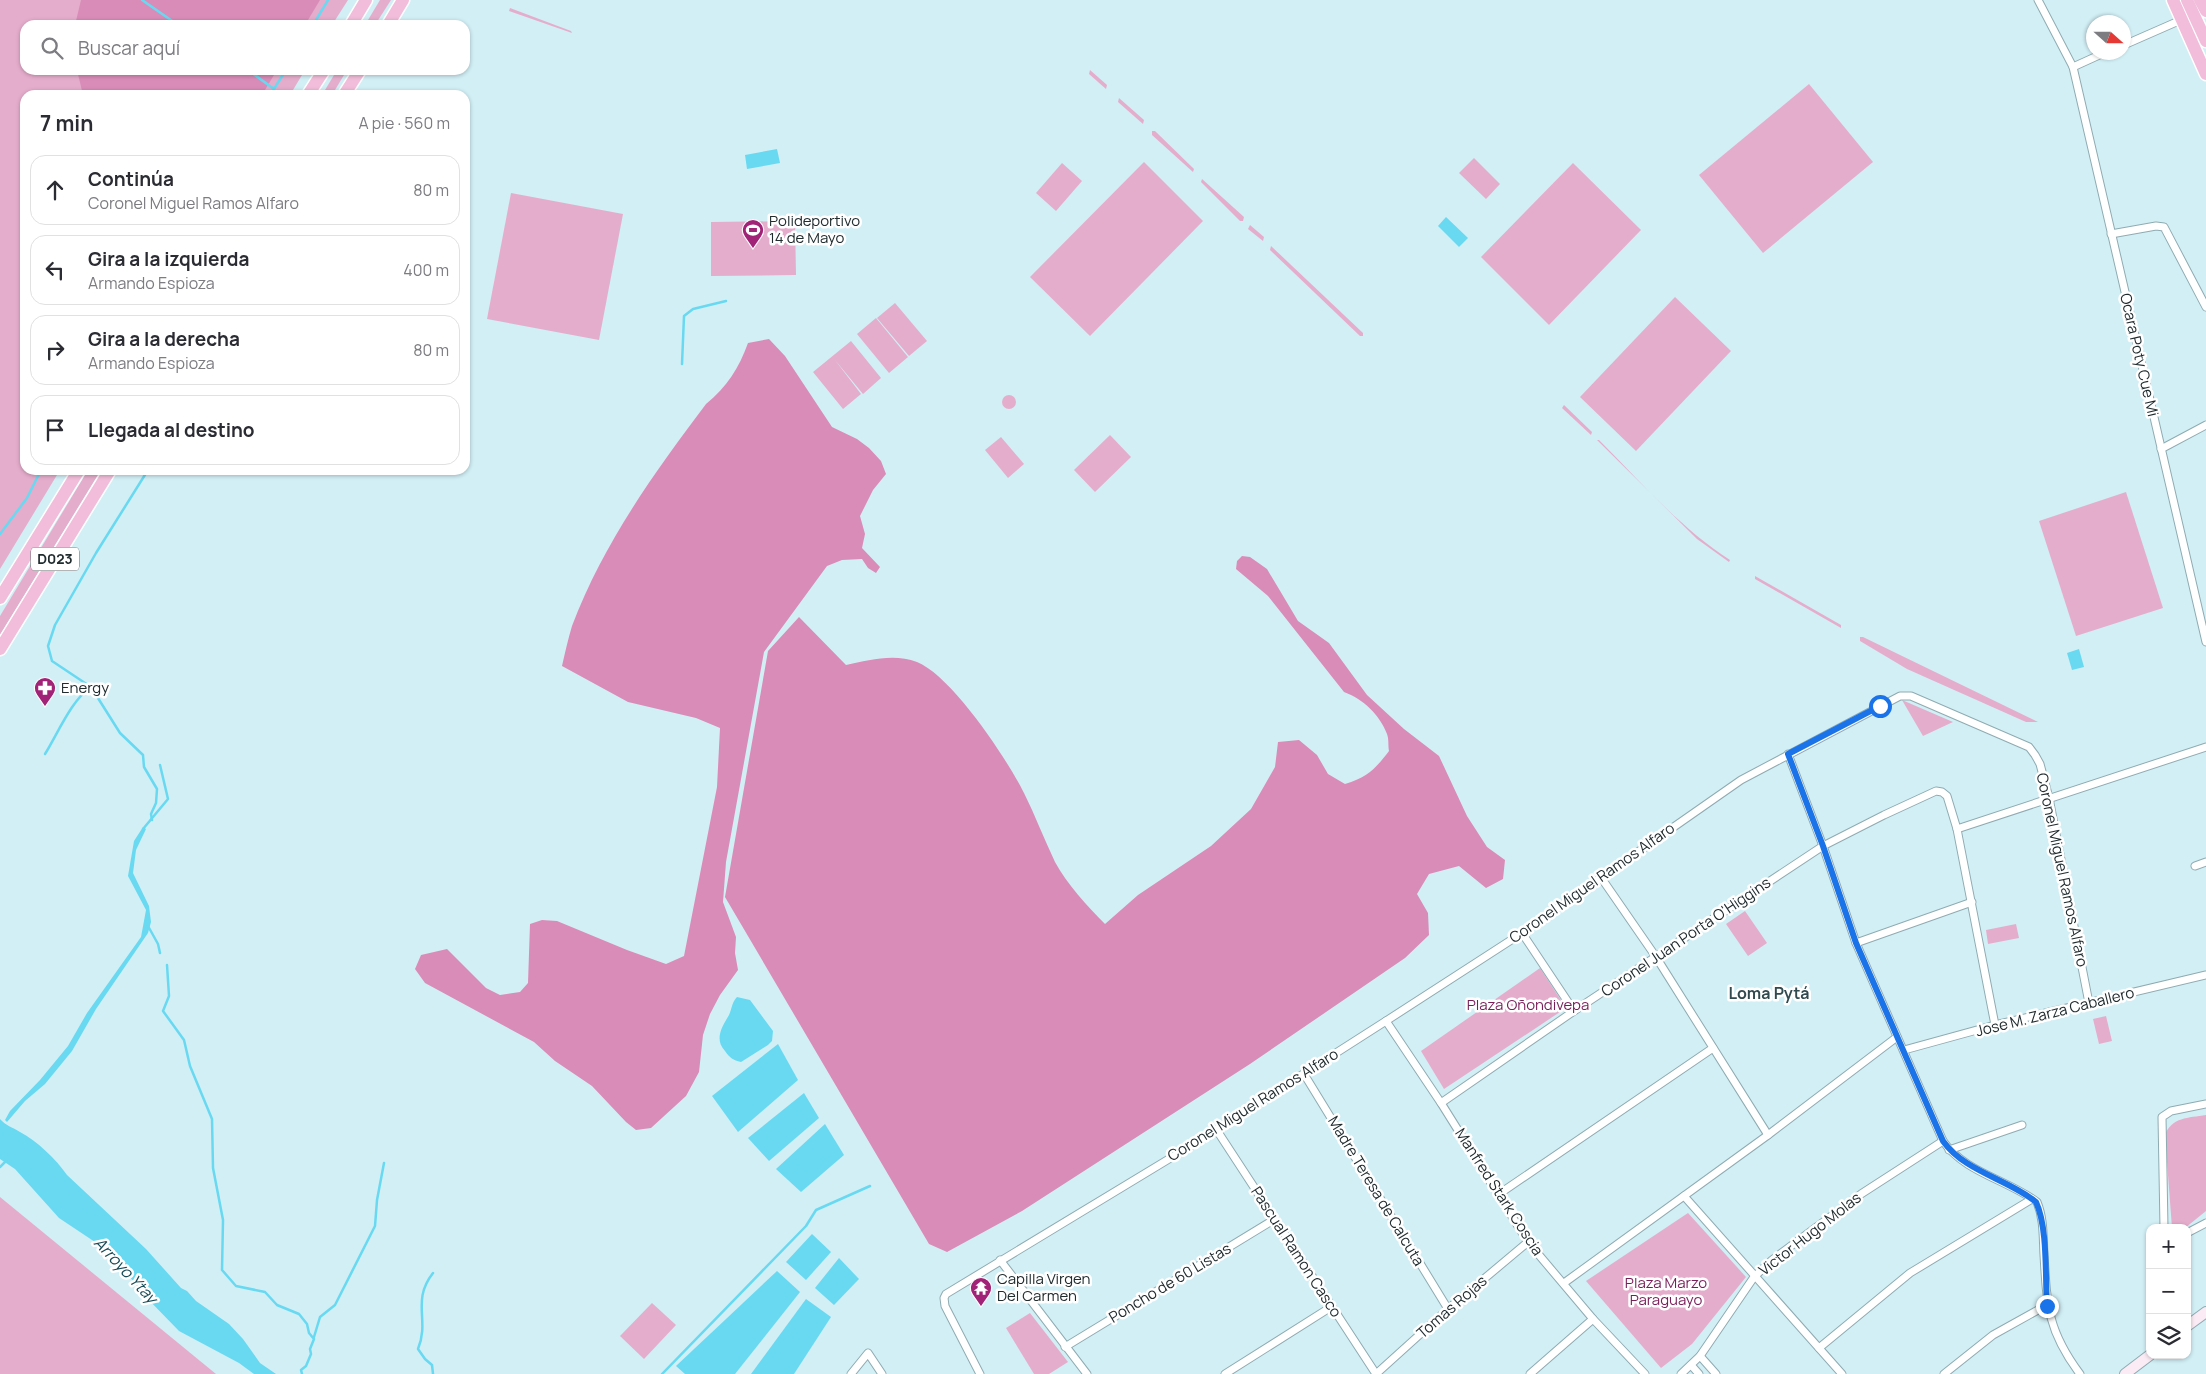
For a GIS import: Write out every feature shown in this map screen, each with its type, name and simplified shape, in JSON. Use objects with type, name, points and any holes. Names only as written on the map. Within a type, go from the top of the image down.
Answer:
[{"type":"highway","points":[[354,20],[366,0]]},
{"type":"highway","points":[[391,20],[403,0]]},
{"type":"highway","points":[[391,20],[407,0]]},
{"type":"highway","points":[[2173,0],[2206,74]]},
{"type":"highway","points":[[2187,0],[2206,41]]},
{"type":"highway","points":[[2200,0],[2206,11]]},
{"type":"highway","points":[[311,90],[321,75]]},
{"type":"highway","points":[[347,90],[357,75]]},
{"type":"highway","name":"D023","points":[[0,598],[76,475]]},
{"type":"highway","name":"D023","points":[[0,649],[107,475]]},
{"type":"street","name":"Ocara Poty Cue Mi","points":[[2038,0],[2073,67],[2206,642]]},
{"type":"street","points":[[2131,42],[2181,20]]},
{"type":"street","points":[[2073,67],[2088,60]]},
{"type":"street","points":[[2111,234],[2156,226],[2164,228],[2206,307]]},
{"type":"street","points":[[2161,448],[2206,425]]},
{"type":"street","name":"Coronel Miguel Ramos Alfaro","points":[[980,1374],[945,1306],[944,1298],[946,1294],[1197,1142],[1386,1021],[1522,933],[1600,876],[1741,780],[1900,696],[1906,695],[2029,747],[2040,764],[2049,798],[2089,1003]]},
{"type":"street","points":[[1995,1025],[1957,829],[2206,747]]},
{"type":"street","points":[[1788,754],[1823,846],[1856,943],[1943,1141],[1949,1150],[1964,1161],[2036,1202],[2040,1211],[2042,1226],[2047,1306],[2057,1338],[2080,1374]]},
{"type":"street","name":"Coronel Juan Porta O'Higgins","points":[[1441,1103],[1574,1011],[1823,846],[1936,791],[1942,792],[1949,801],[1957,829]]},
{"type":"street","points":[[2195,866],[2206,862]]},
{"type":"street","points":[[1600,876],[1656,958],[1768,1135]]},
{"type":"street","points":[[1856,943],[1972,902]]},
{"type":"street","points":[[1522,933],[1574,1011]]},
{"type":"street","name":"Jose M. Zarza Caballero","points":[[1904,1050],[1995,1025],[2206,975]]},
{"type":"street","name":"Manfred Stark Coscia","points":[[1386,1021],[1441,1103],[1528,1242],[1593,1318],[1645,1374]]},
{"type":"street","points":[[1564,1283],[1768,1135],[1897,1037]]},
{"type":"street","points":[[1499,1194],[1713,1048]]},
{"type":"street","name":"Madre Teresa de Calcuta","points":[[1304,1074],[1448,1309]]},
{"type":"street","points":[[2164,1224],[2162,1117],[2171,1111],[2206,1104]]},
{"type":"street","points":[[1949,1150],[2022,1125]]},
{"type":"street","name":"Pascual Ramon Casco","points":[[1216,1129],[1376,1374]]},
{"type":"street","name":"Victor Hugo Molas","points":[[1681,1374],[1700,1356],[1754,1277],[1790,1246],[1861,1194],[1943,1141]]},
{"type":"street","points":[[1684,1196],[1842,1374]]},
{"type":"street","points":[[1819,1348],[1910,1273],[2032,1199]]},
{"type":"street","name":"Poncho de 60 Listas","points":[[1065,1347],[1275,1219]]},
{"type":"street","points":[[2191,1231],[2206,1223]]},
{"type":"street","name":"Tomas Rojas","points":[[1376,1374],[1448,1309],[1528,1242]]},
{"type":"street","points":[[1000,1260],[1087,1374]]},
{"type":"street","points":[[1944,1374],[1993,1335],[2047,1306]]},
{"type":"street","points":[[1225,1374],[1331,1307]]},
{"type":"street","points":[[2191,1323],[2206,1312]]},
{"type":"street","points":[[1530,1374],[1593,1318]]},
{"type":"street","points":[[852,1374],[868,1353],[882,1374]]},
{"type":"street","points":[[1700,1356],[1716,1374]]},
{"type":"street","points":[[2125,1374],[2146,1358]]},
{"type":"street","points":[[1691,1365],[1699,1374]]},
{"type":"green space","points":[[0,0],[348,0],[335,20],[20,20],[20,75],[302,75],[293,90],[20,90],[20,475],[57,475],[0,569]]},
{"type":"green space","points":[[380,0],[391,0],[378,20],[368,20]]},
{"type":"green space","points":[[510,8],[571,31],[572,33],[509,11]]},
{"type":"green space","points":[[1090,70],[1107,85],[1106,89],[1089,74]]},
{"type":"green space","points":[[334,75],[344,75],[335,90],[325,90]]},
{"type":"green space","points":[[1809,84],[1873,162],[1763,253],[1699,175]]},
{"type":"green space","points":[[1119,98],[1144,120],[1143,124],[1118,102]]},
{"type":"green space","points":[[1152,131],[1155,131],[1194,169],[1193,172],[1152,135]]},
{"type":"green space","points":[[1474,158],[1500,184],[1486,199],[1459,173]]},
{"type":"green space","points":[[1144,162],[1203,221],[1090,336],[1030,277]]},
{"type":"green space","points":[[1062,163],[1082,181],[1056,211],[1036,193]]},
{"type":"green space","points":[[1573,163],[1641,230],[1549,325],[1481,257]]},
{"type":"green space","points":[[1202,179],[1244,217],[1243,221],[1240,221],[1201,182]]},
{"type":"green space","points":[[511,193],[623,214],[599,340],[487,319]]},
{"type":"green space","name":"Polideportivo 14 de Mayo","points":[[795,221],[796,275],[711,276],[711,222]]},
{"type":"green space","points":[[1250,225],[1264,237],[1263,241],[1248,229]]},
{"type":"green space","points":[[1271,246],[1363,333],[1363,336],[1360,336],[1270,250]]},
{"type":"green space","points":[[1675,297],[1731,351],[1636,451],[1580,397]]},
{"type":"green space","points":[[895,303],[927,341],[909,356],[877,318]]},
{"type":"green space","points":[[876,318],[908,357],[889,373],[857,334]]},
{"type":"green space","points":[[851,341],[881,378],[863,394],[835,360],[861,394],[843,409],[813,372]]},
{"type":"green space","points":[[1006,395],[1012,395],[1016,402],[1012,409],[1006,409],[1002,405],[1002,399]]},
{"type":"green space","points":[[1564,405],[1592,432],[1591,435],[1562,408]]},
{"type":"green space","points":[[1110,435],[1131,457],[1095,492],[1074,470]]},
{"type":"green space","points":[[1001,437],[1024,464],[1008,478],[985,450]]},
{"type":"green space","points":[[1597,440],[1599,440],[1636,479]]},
{"type":"green space","points":[[85,475],[98,475],[0,635],[0,616]]},
{"type":"green space","points":[[2126,492],[2163,608],[2076,636],[2039,521]]},
{"type":"green space","points":[[1668,510],[1694,534],[1730,560],[1729,562],[1697,539]]},
{"type":"green space","points":[[1755,576],[1841,625],[1841,628],[1755,579]]},
{"type":"green space","points":[[1860,637],[2038,722],[2026,722],[1907,669],[1860,641]]},
{"type":"green space","points":[[1902,700],[1953,722],[1923,736]]},
{"type":"green space","points":[[1745,911],[1767,943],[1748,956],[1726,924]]},
{"type":"green space","points":[[2016,924],[2019,938],[1988,944],[1986,930]]},
{"type":"green space","name":"Plaza Oñondivepa","points":[[1540,968],[1566,1008],[1444,1089],[1421,1051]]},
{"type":"green space","points":[[2106,1016],[2112,1041],[2099,1044],[2093,1019]]},
{"type":"green space","points":[[2206,1115],[2206,1211],[2190,1224],[2172,1224],[2165,1135],[2172,1125],[2181,1119]]},
{"type":"green space","points":[[0,1197],[216,1374],[0,1374]]},
{"type":"green space","name":"Plaza Marzo Paraguayo","points":[[1688,1213],[1746,1277],[1692,1344],[1661,1368],[1586,1281]]},
{"type":"green space","points":[[652,1303],[676,1325],[644,1359],[620,1336]]},
{"type":"green space","points":[[1030,1313],[1068,1362],[1049,1374],[1034,1374],[1006,1328]]},
{"type":"shaded area","points":[[81,0],[320,0],[308,20],[76,20]]},
{"type":"shaded area","points":[[78,75],[274,75],[265,90],[82,90]]},
{"type":"shaded area","points":[[769,339],[785,356],[832,427],[857,439],[881,461],[886,474],[873,490],[860,516],[865,534],[862,548],[880,567],[876,573],[868,568],[862,559],[842,560],[827,566],[764,652],[726,862],[723,902],[736,937],[735,953],[738,970],[720,995],[710,1014],[703,1035],[699,1072],[686,1096],[651,1128],[636,1130],[592,1086],[555,1061],[534,1042],[425,983],[415,969],[421,955],[447,949],[486,988],[500,995],[520,992],[528,983],[530,924],[542,920],[557,921],[666,964],[684,956],[717,787],[720,728],[696,718],[628,702],[562,666],[572,626],[585,596],[599,566],[631,510],[667,456],[706,404],[732,376],[741,361],[748,343]]},
{"type":"shaded area","points":[[1242,556],[1250,557],[1267,569],[1298,621],[1329,643],[1367,695],[1404,729],[1439,756],[1467,816],[1487,847],[1505,860],[1503,879],[1486,888],[1459,866],[1429,874],[1417,894],[1428,913],[1429,935],[1405,958],[1250,1064],[1022,1211],[947,1252],[929,1244],[725,897],[768,651],[799,617],[846,665],[882,658],[899,658],[917,662],[931,670],[962,701],[992,740],[1024,793],[1055,862],[1065,878],[1105,924],[1138,895],[1211,846],[1251,809],[1275,767],[1278,742],[1299,740],[1317,755],[1328,774],[1345,784],[1370,772],[1389,751],[1387,734],[1375,714],[1364,703],[1344,692],[1268,596],[1236,569],[1237,561]]},
{"type":"water","points":[[777,149],[780,163],[747,169],[745,155]]},
{"type":"water","points":[[1446,217],[1468,238],[1459,247],[1438,226]]},
{"type":"water","points":[[2079,649],[2084,667],[2072,670],[2067,653]]},
{"type":"water","points":[[143,827],[146,829],[136,850],[133,873],[149,906],[151,922],[148,933],[96,1009],[72,1051],[45,1084],[25,1101],[7,1122],[5,1120],[10,1111],[40,1080],[68,1046],[87,1013],[141,937],[146,910],[128,876],[134,841]]},
{"type":"water","points":[[737,997],[750,1000],[773,1031],[772,1041],[768,1045],[741,1062],[728,1055],[720,1042],[720,1033]]},
{"type":"water","points":[[778,1044],[798,1080],[738,1132],[712,1096]]},
{"type":"water","points":[[804,1093],[819,1118],[769,1161],[748,1138]]},
{"type":"water","name":"Arroyo Ytay","points":[[0,1119],[33,1140],[46,1151],[67,1175],[146,1249],[181,1288],[229,1324],[243,1339],[260,1363],[276,1374],[254,1374],[239,1363],[179,1331],[145,1296],[110,1252],[59,1218],[15,1169],[0,1159]]},
{"type":"water","points":[[825,1124],[844,1155],[801,1192],[776,1169]]},
{"type":"water","points":[[812,1234],[831,1252],[806,1280],[786,1262]]},
{"type":"water","points":[[839,1258],[859,1279],[834,1305],[815,1288]]},
{"type":"water","points":[[777,1271],[800,1292],[735,1374],[685,1374],[676,1366]]},
{"type":"water","points":[[806,1299],[831,1317],[794,1374],[751,1374]]},
{"type":"waterway","points":[[142,0],[171,20]]},
{"type":"waterway","points":[[316,20],[328,0]]},
{"type":"waterway","points":[[255,75],[274,89]]},
{"type":"waterway","points":[[273,90],[283,75]]},
{"type":"waterway","points":[[682,364],[684,316],[693,309],[726,301]]},
{"type":"waterway","points":[[0,534],[27,498],[38,475]]},
{"type":"waterway","points":[[145,475],[96,553],[55,625],[48,646],[52,661],[91,687],[120,733],[143,755],[144,767],[157,789],[156,803],[151,814],[152,820]]},
{"type":"waterway","points":[[45,754],[71,708],[91,687]]},
{"type":"waterway","points":[[143,829],[168,799],[160,765]]},
{"type":"waterway","points":[[148,926],[158,944],[160,953]]},
{"type":"waterway","points":[[167,965],[169,996],[163,1011],[184,1040],[190,1066],[212,1119],[213,1168],[223,1220],[222,1270],[236,1286],[265,1292],[277,1305],[299,1314],[307,1324],[309,1333],[314,1339],[306,1366],[301,1370],[302,1374]]},
{"type":"waterway","points":[[0,1167],[6,1161]]},
{"type":"waterway","points":[[314,1337],[320,1317],[335,1305],[375,1226],[377,1200],[384,1163]]},
{"type":"waterway","points":[[662,1374],[806,1226],[816,1210],[870,1186]]},
{"type":"waterway","points":[[433,1273],[423,1293],[422,1329],[418,1349],[432,1365],[433,1374]]},
{"type":"place","name":"Polideportivo 14 de Mayo","points":[[753,249]]},
{"type":"place","name":"Energy","points":[[45,707]]},
{"type":"place","name":"Capilla Virgen Del Carmen","points":[[981,1307]]},
{"type":"district","name":"Loma Pytá","points":[[1769,993]]},
{"type":"route","points":[[1880,706],[1788,754],[1823,846],[1856,943],[1943,1141],[1949,1150],[1964,1161],[2036,1202],[2040,1211],[2042,1226],[2047,1306]]}]
